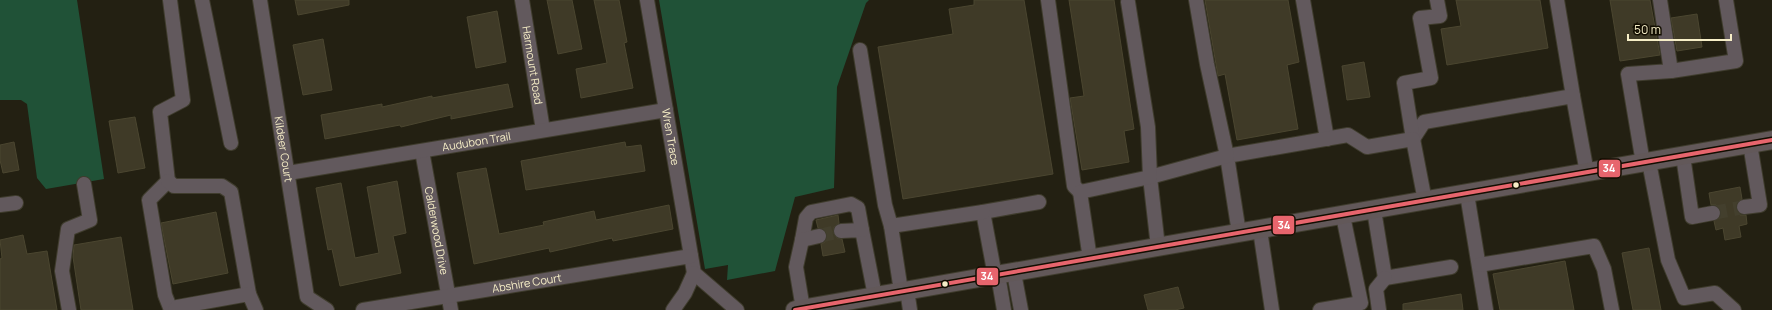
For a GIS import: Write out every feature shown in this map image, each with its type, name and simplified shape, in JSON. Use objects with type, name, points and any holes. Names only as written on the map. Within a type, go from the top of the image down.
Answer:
[{"type":"main road","points":[[799,309],[1343,216],[1772,140]]},
{"type":"street","points":[[170,0],[183,100],[160,112],[168,182],[174,186],[222,186],[231,192],[249,294],[256,310]]},
{"type":"street","points":[[202,0],[231,143]]},
{"type":"street","name":"Kildeer Court","points":[[260,0],[308,297],[327,310]]},
{"type":"street","name":"Harmount Road","points":[[522,0],[543,130]]},
{"type":"street","name":"Wren Trace","points":[[647,0],[694,273]]},
{"type":"street","points":[[1048,0],[1074,186],[1080,192],[1090,259]]},
{"type":"street","points":[[1196,0],[1207,64],[1227,156],[1239,233]]},
{"type":"street","points":[[1303,0],[1327,139]]},
{"type":"street","points":[[1426,201],[1413,139],[1404,83],[1430,78],[1420,18],[1440,16],[1437,0]]},
{"type":"street","points":[[1557,0],[1587,173]]},
{"type":"street","points":[[1660,0],[1671,71]]},
{"type":"street","points":[[1726,0],[1736,61],[1671,71],[1628,74],[1668,260],[1684,298],[1715,293],[1734,310]]},
{"type":"street","points":[[1128,2],[1148,127],[1150,177],[1158,247]]},
{"type":"street","points":[[860,50],[885,205],[891,226],[904,291],[910,310]]},
{"type":"street","points":[[1080,192],[1150,177],[1227,156],[1348,135],[1368,147],[1413,139],[1424,122],[1573,96]]},
{"type":"street","name":"Audubon Trail","points":[[288,173],[666,110]]},
{"type":"street","points":[[1744,207],[1760,205],[1750,144]]},
{"type":"street","name":"Calderwood Drive","points":[[422,151],[450,303]]},
{"type":"street","points":[[1683,156],[1692,217],[1713,213]]},
{"type":"street","points":[[168,182],[149,200],[164,295],[171,310]]},
{"type":"street","points":[[69,310],[62,271],[68,229],[90,220],[84,184]]},
{"type":"street","points":[[1467,194],[1486,310]]},
{"type":"street","points":[[891,226],[1039,202]]},
{"type":"street","points":[[0,205],[16,203]]},
{"type":"street","points":[[799,309],[796,268],[806,218],[810,212],[851,204],[858,208],[875,296]]},
{"type":"street","points":[[1374,210],[1385,278]]},
{"type":"street","points":[[983,212],[1002,274],[1021,310]]},
{"type":"street","points":[[1320,310],[1362,306],[1343,216]]},
{"type":"street","points":[[841,231],[862,230]]},
{"type":"street","points":[[1260,230],[1272,310]]},
{"type":"street","points":[[802,240],[819,236]]},
{"type":"street","points":[[1478,265],[1594,246],[1604,269],[1612,310]]},
{"type":"street","name":"Abshire Court","points":[[363,310],[450,303],[690,256]]},
{"type":"street","points":[[1379,310],[1376,289],[1385,278],[1451,268]]},
{"type":"street","points":[[673,310],[685,293],[694,273],[737,310]]},
{"type":"street","points":[[1002,274],[1004,310]]},
{"type":"street","points":[[175,310],[177,307],[249,294]]},
{"type":"green space","points":[[0,0],[77,0],[104,179],[46,189],[37,178],[27,104],[21,100],[0,100]]},
{"type":"green space","points":[[659,0],[869,0],[866,3],[837,87],[834,188],[795,197],[775,271],[727,280],[728,265],[705,269]]},
{"type":"building","points":[[295,0],[349,0],[349,5],[298,15]]},
{"type":"building","points":[[547,0],[572,0],[582,49],[558,54]]},
{"type":"building","points":[[594,0],[619,0],[627,42],[624,43],[633,88],[581,98],[576,69],[607,63]]},
{"type":"building","points":[[974,0],[1024,0],[1053,174],[903,199],[878,47],[953,34],[949,9],[974,5]]},
{"type":"building","points":[[1069,0],[1114,0],[1134,129],[1124,131],[1129,162],[1082,170],[1070,98],[1084,96]]},
{"type":"building","points":[[1205,0],[1288,0],[1299,62],[1287,65],[1298,129],[1237,140],[1225,74],[1218,76]]},
{"type":"building","points":[[1456,0],[1540,0],[1548,48],[1447,65],[1441,29],[1461,26]]},
{"type":"building","points":[[1610,0],[1650,0],[1660,55],[1620,61]]},
{"type":"building","points":[[497,11],[506,62],[476,68],[467,17]]},
{"type":"building","points":[[1697,14],[1702,47],[1677,51],[1671,18]]},
{"type":"building","points":[[323,39],[332,90],[303,95],[293,45]]},
{"type":"building","points":[[1364,62],[1370,97],[1347,100],[1342,66]]},
{"type":"building","points":[[508,84],[513,107],[451,119],[451,115],[401,127],[400,125],[325,139],[321,115],[382,104],[382,107],[432,96],[432,98]]},
{"type":"building","points":[[135,117],[145,168],[118,173],[109,121]]},
{"type":"building","points":[[14,142],[19,170],[3,173],[0,160],[0,145]]},
{"type":"building","points":[[625,142],[626,147],[641,145],[645,171],[526,190],[521,161]]},
{"type":"building","points":[[486,168],[499,234],[544,225],[543,222],[594,211],[596,220],[669,205],[673,229],[613,241],[612,238],[550,252],[549,248],[474,264],[457,173]]},
{"type":"building","points":[[397,181],[406,233],[393,236],[401,273],[340,286],[332,249],[328,250],[316,188],[341,183],[355,258],[379,253],[367,187]]},
{"type":"building","points":[[1740,187],[1742,199],[1736,203],[1736,208],[1740,215],[1746,215],[1747,224],[1739,226],[1741,237],[1725,240],[1723,228],[1716,230],[1714,221],[1721,216],[1721,211],[1716,205],[1711,205],[1709,193]]},
{"type":"building","points":[[216,212],[228,273],[173,284],[161,223]]},
{"type":"building","points":[[838,215],[839,223],[834,227],[833,232],[837,238],[842,239],[845,252],[823,256],[821,244],[825,242],[827,234],[825,230],[818,228],[816,220]]},
{"type":"building","points":[[23,235],[27,254],[47,251],[57,310],[0,310],[0,259],[2,258],[0,240]]},
{"type":"building","points":[[121,237],[133,310],[81,310],[73,257],[74,245]]},
{"type":"building","points":[[1649,248],[1661,310],[1633,310],[1622,253]]},
{"type":"building","points":[[1565,261],[1574,310],[1500,310],[1493,274]]},
{"type":"building","points":[[1178,287],[1184,308],[1175,310],[1148,310],[1144,295]]},
{"type":"building","points":[[1461,294],[1463,310],[1403,310],[1403,304]]},
{"type":"tunnel","points":[[1713,213],[1744,207]]},
{"type":"tunnel","points":[[819,236],[841,231]]},
{"type":"transit line","name":"34","points":[[795,310],[1772,140]]}]
